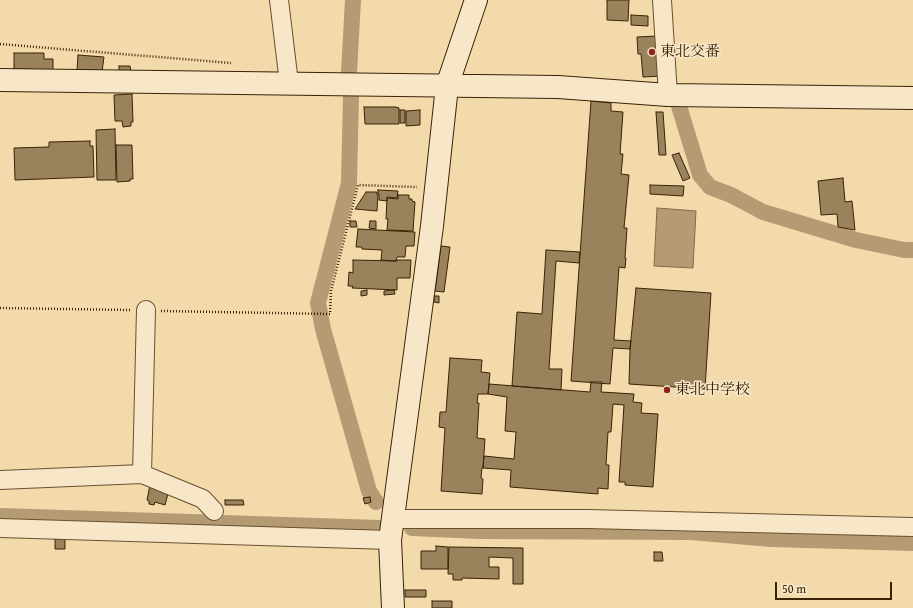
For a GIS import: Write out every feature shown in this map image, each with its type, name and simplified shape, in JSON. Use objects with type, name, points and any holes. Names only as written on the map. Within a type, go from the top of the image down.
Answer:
[{"type":"street","points":[[280,0],[289,84]]},
{"type":"street","points":[[393,608],[392,530],[436,187],[447,86],[476,0]]},
{"type":"street","points":[[662,0],[668,95]]},
{"type":"street","points":[[0,80],[558,87],[668,95],[913,98]]},
{"type":"street","points":[[142,474],[146,310]]},
{"type":"street","points":[[0,480],[142,474],[204,499],[214,511]]},
{"type":"street","points":[[0,528],[392,530],[588,519],[913,527]]},
{"type":"path","points":[[0,44],[236,63]]},
{"type":"path","points":[[0,308],[330,314],[331,292],[358,185],[436,187]]},
{"type":"shaded area","points":[[657,208],[696,211],[693,268],[654,266]]},
{"type":"building","points":[[607,0],[629,0],[628,21],[607,20]]},
{"type":"building","points":[[631,15],[648,16],[648,26],[631,25]]},
{"type":"building","points":[[657,36],[662,76],[643,77],[641,54],[638,54],[637,37]]},
{"type":"building","points":[[14,53],[44,53],[44,59],[53,59],[53,70],[14,69]]},
{"type":"building","points":[[78,55],[104,57],[102,72],[77,70]]},
{"type":"building","points":[[119,66],[130,66],[131,71],[119,71]]},
{"type":"building","points":[[132,94],[133,122],[131,122],[131,126],[123,127],[122,121],[115,121],[114,95]]},
{"type":"building","points":[[591,101],[611,103],[611,111],[623,112],[620,154],[623,154],[621,174],[629,175],[624,228],[627,228],[626,258],[625,268],[619,267],[614,340],[631,341],[630,349],[613,348],[610,384],[571,381]]},
{"type":"building","points":[[364,107],[399,108],[399,124],[365,124]]},
{"type":"building","points":[[400,110],[405,110],[405,123],[400,123]]},
{"type":"building","points":[[420,110],[420,125],[406,126],[406,111]]},
{"type":"building","points":[[656,112],[663,112],[666,155],[659,155]]},
{"type":"building","points":[[115,129],[116,180],[97,180],[96,130]]},
{"type":"building","points":[[90,141],[90,146],[93,146],[94,177],[15,180],[14,148],[49,147],[49,142]]},
{"type":"building","points":[[116,145],[132,145],[133,179],[130,179],[130,181],[117,182]]},
{"type":"building","points":[[679,153],[690,178],[683,181],[672,155]]},
{"type":"building","points":[[843,178],[845,202],[852,201],[855,230],[838,227],[837,214],[821,215],[818,181]]},
{"type":"building","points":[[650,185],[684,186],[683,196],[650,194]]},
{"type":"building","points":[[378,190],[398,191],[397,198],[387,197],[387,201],[379,200]]},
{"type":"building","points":[[366,192],[377,192],[377,211],[355,209]]},
{"type":"building","points":[[398,195],[409,195],[409,199],[412,199],[412,201],[415,202],[413,231],[387,230],[387,198],[398,199]]},
{"type":"building","points":[[350,221],[356,221],[357,227],[350,227]]},
{"type":"building","points":[[370,221],[376,221],[376,229],[369,228]]},
{"type":"building","points":[[358,229],[415,232],[414,246],[406,246],[405,257],[397,257],[396,261],[381,260],[382,250],[362,249],[362,247],[356,247]]},
{"type":"building","points":[[441,246],[450,247],[444,292],[435,291]]},
{"type":"building","points":[[546,250],[580,252],[579,263],[556,261],[549,369],[562,369],[561,390],[512,386],[517,312],[542,314]]},
{"type":"building","points":[[353,260],[411,260],[410,278],[397,278],[397,290],[352,288],[353,286],[348,286],[349,272],[353,273]]},
{"type":"building","points":[[636,288],[711,293],[705,389],[629,384],[630,349]]},
{"type":"building","points":[[367,290],[367,295],[361,296],[361,291]]},
{"type":"building","points":[[394,290],[395,294],[384,295],[384,291]]},
{"type":"building","points":[[434,296],[439,296],[439,303],[434,302]]},
{"type":"building","points":[[450,358],[482,360],[481,372],[490,373],[488,394],[478,394],[477,403],[479,403],[477,438],[485,439],[481,478],[483,479],[482,494],[441,491],[445,428],[439,427],[440,412],[446,412]]},
{"type":"building","points":[[591,382],[602,382],[601,392],[634,394],[633,402],[642,403],[641,413],[658,414],[653,487],[625,485],[625,482],[619,482],[624,405],[613,404],[611,432],[608,432],[606,465],[609,465],[608,489],[598,488],[598,494],[510,487],[511,470],[483,468],[484,456],[514,459],[516,432],[505,431],[507,397],[488,394],[489,384],[590,392]]},
{"type":"building","points":[[150,485],[169,490],[165,505],[155,502],[154,505],[149,504],[149,501],[147,500]]},
{"type":"building","points":[[370,497],[371,502],[365,504],[363,498]]},
{"type":"building","points":[[225,500],[243,500],[244,505],[225,505]]},
{"type":"building","points":[[55,539],[65,539],[65,549],[55,549]]},
{"type":"building","points":[[436,546],[448,547],[448,569],[421,569],[421,551],[436,551]]},
{"type":"building","points":[[449,547],[523,548],[523,584],[513,584],[513,558],[489,557],[489,567],[499,567],[499,579],[462,578],[462,580],[453,580],[453,574],[448,574]]},
{"type":"building","points":[[654,552],[662,552],[663,561],[654,561]]},
{"type":"building","points":[[405,590],[426,590],[426,597],[405,597]]},
{"type":"building","points":[[432,601],[452,601],[452,608],[432,608]]},
{"type":"waterway","points":[[349,73],[353,0]]},
{"type":"waterway","points":[[351,95],[349,183],[318,303],[323,329],[369,491],[376,502]]},
{"type":"waterway","points":[[679,106],[700,175],[710,187],[731,195],[763,212],[856,240],[904,250],[913,250]]},
{"type":"waterway","points":[[0,516],[380,528]]},
{"type":"waterway","points":[[412,528],[480,531],[691,532],[771,539],[913,543]]},
{"type":"place","name":"東北交番","points":[[652,52]]},
{"type":"place","name":"東北中学校","points":[[667,390]]}]
